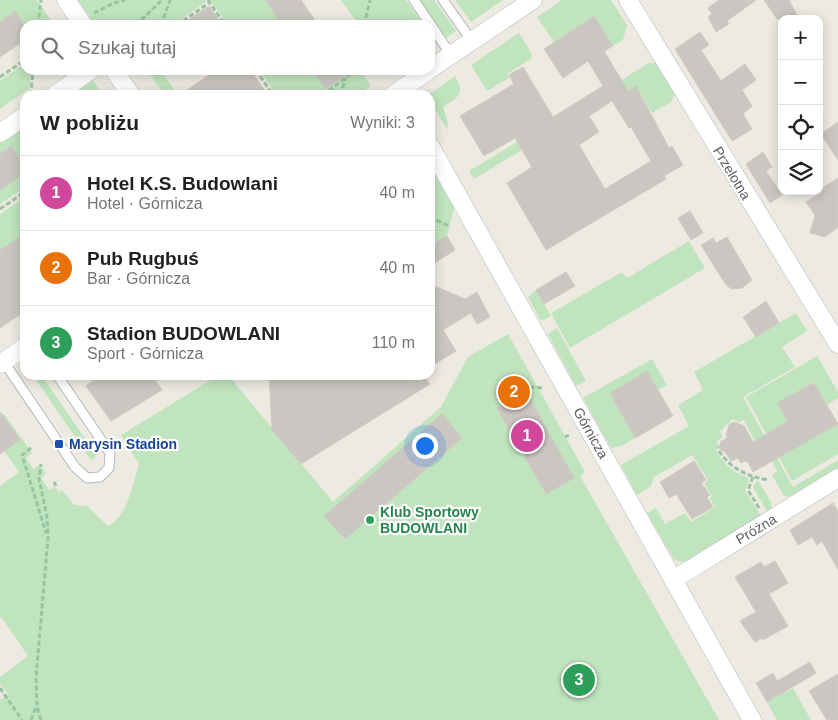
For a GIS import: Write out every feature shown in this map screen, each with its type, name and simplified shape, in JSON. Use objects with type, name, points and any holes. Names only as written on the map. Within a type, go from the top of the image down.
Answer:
[{"type":"street","points":[[66,0],[79,20]]},
{"type":"street","points":[[435,66],[533,0]]},
{"type":"street","name":"Przelotna","points":[[628,0],[838,344]]},
{"type":"street","points":[[62,90],[84,75]]},
{"type":"street","points":[[117,75],[128,90]]},
{"type":"street","points":[[403,90],[423,75]]},
{"type":"street","points":[[0,133],[20,119]]},
{"type":"street","name":"Górnicza","points":[[435,155],[752,720]]},
{"type":"street","points":[[2,363],[20,350]]},
{"type":"street","name":"Próżna","points":[[673,580],[838,478]]},
{"type":"lane","points":[[414,0],[427,20]]},
{"type":"lane","points":[[443,0],[472,41]]},
{"type":"lane","points":[[435,31],[451,55]]},
{"type":"lane","points":[[2,363],[81,474],[87,478],[100,477],[109,468],[110,453],[61,380]]},
{"type":"path","points":[[39,20],[41,0]]},
{"type":"path","points":[[86,20],[114,3],[125,0]]},
{"type":"path","points":[[141,20],[162,0]]},
{"type":"path","points":[[163,20],[170,0]]},
{"type":"path","points":[[365,20],[370,0]]},
{"type":"path","points":[[183,20],[209,1],[222,20]]},
{"type":"path","points":[[0,77],[20,63]]},
{"type":"path","points":[[31,90],[32,75]]},
{"type":"path","points":[[259,75],[268,90]]},
{"type":"path","points":[[329,90],[349,75]]},
{"type":"path","points":[[342,90],[346,77]]},
{"type":"path","points":[[0,209],[20,195]]},
{"type":"path","points":[[435,219],[449,226]]},
{"type":"path","points":[[508,385],[542,388]]},
{"type":"path","points":[[565,437],[569,434]]},
{"type":"path","points":[[30,448],[22,455],[48,538]]},
{"type":"path","points":[[719,451],[728,464],[753,477],[768,480]]},
{"type":"path","points":[[41,464],[39,479],[47,517],[48,538],[45,592],[40,621],[37,706],[41,720]]},
{"type":"path","points":[[753,477],[748,490],[768,522]]},
{"type":"path","points":[[54,482],[56,486]]},
{"type":"path","points":[[0,688],[22,720]]},
{"type":"path","points":[[30,720],[37,706]]},
{"type":"green space","points":[[0,0],[37,0],[51,20],[21,20],[15,12],[0,22]]},
{"type":"green space","points":[[78,0],[205,0],[206,2],[180,20],[92,20]]},
{"type":"green space","points":[[210,0],[265,0],[279,20],[224,20]]},
{"type":"green space","points":[[341,0],[406,0],[420,20],[355,20]]},
{"type":"green space","points":[[420,0],[434,0],[456,31],[446,38]]},
{"type":"green space","points":[[455,0],[503,0],[471,22]]},
{"type":"green space","points":[[562,0],[611,0],[627,25],[623,40],[613,46],[594,16],[554,42],[537,17]]},
{"type":"green space","points":[[519,33],[532,54],[531,59],[507,74],[509,78],[487,91],[471,65]]},
{"type":"green space","points":[[648,63],[657,63],[675,93],[671,102],[652,113],[636,86],[612,100],[614,85]]},
{"type":"green space","points":[[20,67],[20,75],[31,75],[30,88],[20,90],[20,95],[0,109],[0,81]]},
{"type":"green space","points":[[150,75],[164,75],[175,90],[161,90]]},
{"type":"green space","points":[[263,75],[316,75],[326,89],[346,75],[363,75],[371,86],[365,90],[273,90]]},
{"type":"green space","points":[[90,76],[100,90],[70,90]]},
{"type":"green space","points":[[455,76],[460,87],[459,95],[443,107],[448,123],[447,130],[435,109],[435,90]]},
{"type":"green space","points":[[20,125],[20,190],[0,204],[0,139]]},
{"type":"green space","points":[[517,142],[522,150],[474,179],[469,171]]},
{"type":"green space","points":[[435,175],[454,208],[447,236],[435,244]]},
{"type":"green space","points":[[20,200],[20,237],[0,250],[0,214]]},
{"type":"green space","points":[[689,241],[705,268],[570,348],[551,313],[622,272],[627,278]]},
{"type":"green space","points":[[536,290],[551,316],[541,321],[528,297]]},
{"type":"green space","points":[[796,313],[807,331],[782,347],[795,367],[743,397],[793,487],[838,460],[838,468],[790,497],[784,496],[772,475],[777,471],[763,446],[758,448],[744,420],[739,422],[733,419],[720,431],[723,437],[717,441],[719,448],[716,450],[729,467],[747,477],[749,481],[745,490],[761,516],[689,560],[681,562],[674,559],[647,513],[656,508],[665,524],[685,513],[691,522],[715,507],[710,498],[712,496],[704,484],[708,480],[692,455],[654,477],[651,486],[637,495],[621,465],[689,426],[678,405],[703,390],[694,372]]},
{"type":"green space","points":[[557,328],[586,381],[576,386],[548,334]]},
{"type":"green space","name":"Klub Sportowy BUDOWLANI","points":[[508,334],[585,472],[580,476],[719,720],[0,720],[0,700],[8,694],[0,684],[0,677],[28,656],[2,618],[0,618],[0,486],[19,472],[0,445],[0,440],[16,435],[2,415],[4,414],[32,453],[26,458],[33,469],[40,465],[46,474],[41,478],[49,490],[55,487],[59,492],[62,490],[74,505],[87,506],[108,526],[115,521],[125,507],[139,464],[121,435],[211,380],[232,380],[333,502],[441,407],[468,357]]},
{"type":"green space","points":[[817,356],[838,392],[838,398],[827,405],[814,383],[778,403],[788,421],[776,429],[838,424],[838,454],[792,481],[746,397]]},
{"type":"green space","points":[[652,359],[667,385],[658,390],[647,372],[610,393],[635,438],[621,446],[611,448],[583,398]]},
{"type":"green space","points":[[36,380],[45,380],[97,456],[91,460]]},
{"type":"green space","points":[[756,481],[759,482],[771,502],[772,511],[767,511],[753,488]]},
{"type":"green space","points":[[793,688],[811,720],[777,720],[767,702]]},
{"type":"building","points":[[265,0],[301,0],[315,20],[279,20]]},
{"type":"building","points":[[719,0],[756,0],[727,21],[729,24],[716,32],[708,17],[712,14],[708,8]]},
{"type":"building","points":[[764,0],[789,0],[797,15],[778,15],[777,19]]},
{"type":"building","points":[[209,6],[219,20],[188,20]]},
{"type":"building","points":[[15,11],[21,20],[20,43],[0,57],[0,22]]},
{"type":"building","points":[[594,16],[613,46],[604,51],[628,91],[636,86],[669,148],[672,146],[683,165],[664,176],[666,179],[546,250],[507,183],[532,167],[515,138],[484,156],[460,116],[514,84],[509,75],[523,67],[553,117],[603,86],[588,61],[563,78],[544,49]],"holes":[[[612,101],[629,128],[631,127],[651,161],[605,189],[579,145],[599,132],[589,116]]]},
{"type":"building","points":[[700,32],[709,45],[701,50],[721,81],[745,64],[756,80],[742,90],[752,106],[743,114],[752,129],[732,141],[675,49]]},
{"type":"building","points":[[209,75],[254,75],[264,90],[187,90]]},
{"type":"building","points":[[316,75],[346,75],[326,89]]},
{"type":"building","points":[[838,122],[838,160],[823,137],[823,133]]},
{"type":"building","points":[[11,146],[20,159],[20,176],[0,190],[0,154]]},
{"type":"building","points":[[763,152],[772,167],[766,171],[778,189],[778,195],[782,195],[770,203],[746,164]]},
{"type":"building","points":[[838,178],[838,227],[825,237],[810,233],[815,215],[806,202],[817,195],[823,195],[824,187]]},
{"type":"building","points":[[690,211],[703,233],[691,240],[678,218]]},
{"type":"building","points":[[447,236],[455,250],[435,263],[435,243]]},
{"type":"building","points":[[20,237],[20,314],[0,328],[0,250]]},
{"type":"building","points":[[727,237],[752,280],[742,288],[732,289],[726,285],[701,245],[713,238],[716,243]]},
{"type":"building","points":[[566,272],[575,286],[544,304],[536,290]]},
{"type":"building","points":[[435,286],[465,299],[477,292],[490,317],[477,324],[471,313],[443,330],[456,351],[435,364]]},
{"type":"building","points":[[766,301],[779,323],[756,337],[743,317]]},
{"type":"building","points":[[647,371],[673,416],[635,438],[610,393]]},
{"type":"building","points":[[94,380],[155,380],[162,390],[111,421],[86,386]]},
{"type":"building","points":[[269,380],[426,380],[430,384],[301,464],[272,430]]},
{"type":"building","points":[[814,383],[838,424],[753,472],[748,462],[741,463],[738,458],[731,461],[726,453],[717,447],[721,444],[720,442],[727,438],[729,425],[734,422],[744,426],[753,442],[788,421],[777,403]]},
{"type":"building","points":[[526,392],[574,478],[546,494],[497,408]]},
{"type":"building","points":[[0,412],[20,440],[0,454]]},
{"type":"building","points":[[442,414],[462,438],[345,539],[324,516]]},
{"type":"building","points":[[694,461],[706,480],[701,483],[710,495],[707,497],[713,507],[692,519],[676,494],[669,498],[660,482]]},
{"type":"building","points":[[833,503],[838,511],[838,570],[822,541],[817,545],[812,537],[798,545],[790,530]]},
{"type":"building","points":[[775,561],[788,583],[769,594],[788,626],[763,640],[762,638],[755,642],[740,621],[756,612],[735,577],[761,562],[764,567]]},
{"type":"building","points":[[810,662],[816,673],[767,702],[756,683],[773,673],[777,681]]},
{"type":"building","points":[[838,674],[838,720],[827,720],[809,691]]},
{"type":"place","name":"Pub Rugbuś","points":[[514,392]]},
{"type":"place","name":"Hotel K.S. Budowlani","points":[[527,436]]},
{"type":"place","name":"Marysin Stadion","points":[[59,444]]},
{"type":"place","name":"Klub Sportowy BUDOWLANI","points":[[370,520]]},
{"type":"place","name":"Stadion BUDOWLANI","points":[[579,680]]}]
